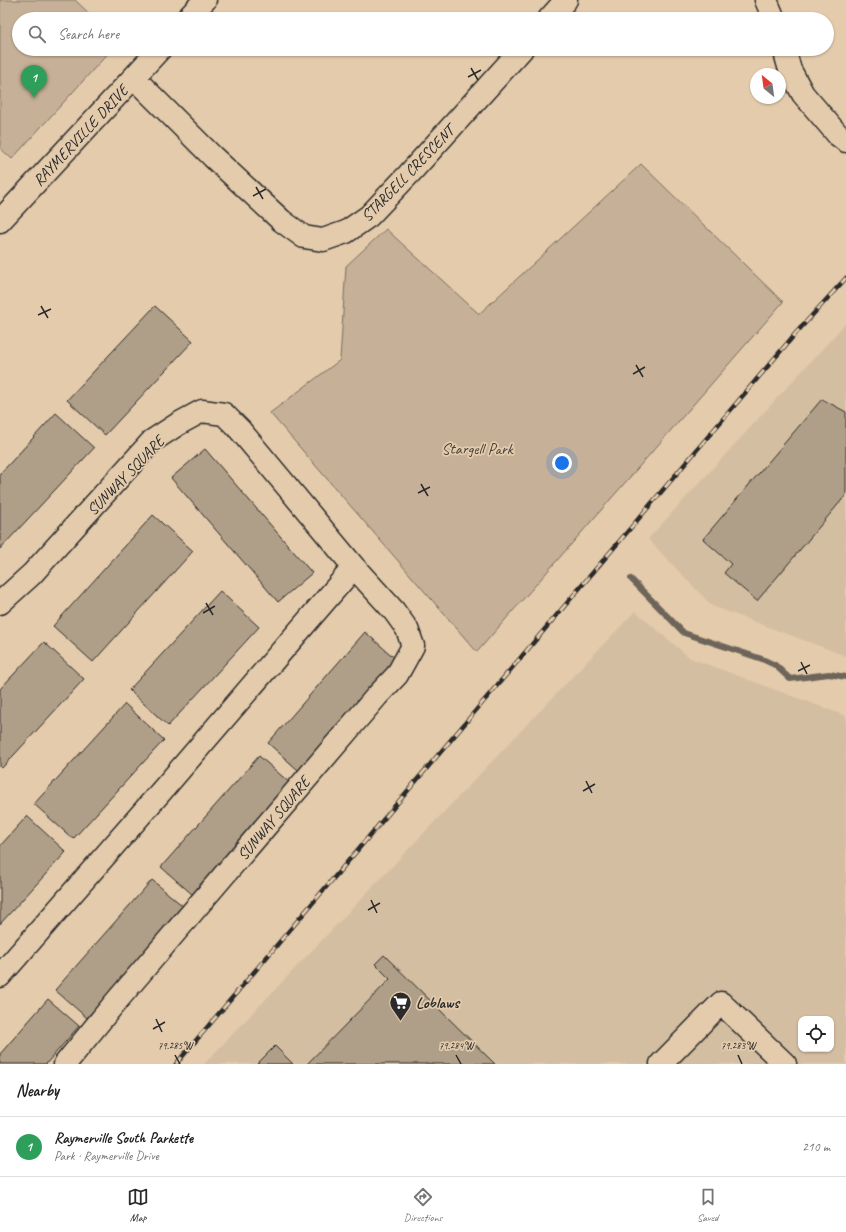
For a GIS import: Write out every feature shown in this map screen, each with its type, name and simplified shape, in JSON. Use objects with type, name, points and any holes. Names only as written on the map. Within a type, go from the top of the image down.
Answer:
[{"type":"street","points":[[194,12],[205,0]]},
{"type":"street","points":[[555,12],[566,0]]},
{"type":"street","points":[[766,0],[771,12]]},
{"type":"street","name":"RAYMERVILLE DRIVE","points":[[0,221],[154,56]]},
{"type":"street","name":"STARGELL CRESCENT","points":[[134,78],[213,157],[282,221],[304,237],[323,240],[346,232],[369,216],[516,56]]},
{"type":"street","points":[[786,56],[790,70],[803,94],[838,135],[846,141]]},
{"type":"street","name":"SUNWAY SQUARE","points":[[0,603],[32,574],[152,441],[178,424],[202,411],[224,414],[240,430],[354,567],[394,611],[407,629],[413,646],[397,675],[372,702],[64,1064]]},
{"type":"street","points":[[0,976],[354,567]]},
{"type":"street","points":[[661,1064],[721,1002],[785,1064]]},
{"type":"shaded area","points":[[846,323],[846,656],[712,606],[648,539]]},
{"type":"shaded area","points":[[635,611],[690,658],[846,716],[846,1064],[204,1064]]},
{"type":"green space","points":[[0,0],[75,0],[88,12],[12,12],[12,56],[106,56],[12,159],[0,148]]},
{"type":"green space","name":"Stargell Park","points":[[641,164],[783,302],[477,652],[270,413],[340,360],[346,266],[386,229],[479,314]]},
{"type":"building","points":[[155,306],[193,341],[105,435],[67,400]]},
{"type":"building","points":[[822,399],[846,412],[846,495],[757,601],[724,573],[731,564],[703,539]]},
{"type":"building","points":[[56,413],[94,448],[0,549],[0,474]]},
{"type":"building","points":[[205,449],[312,573],[278,602],[171,478]]},
{"type":"building","points":[[153,515],[193,551],[93,662],[53,626]]},
{"type":"building","points":[[220,591],[259,627],[168,726],[129,690]]},
{"type":"building","points":[[365,632],[397,660],[299,771],[268,743]]},
{"type":"building","points":[[44,642],[84,679],[2,768],[0,767],[0,689]]},
{"type":"building","points":[[125,704],[164,740],[73,839],[34,804]]},
{"type":"building","points":[[259,756],[291,784],[193,895],[161,867]]},
{"type":"building","points":[[27,816],[66,852],[0,924],[0,846]]},
{"type":"building","points":[[152,880],[184,907],[87,1018],[55,990]]},
{"type":"building","name":"Loblaws","points":[[384,955],[495,1064],[307,1064],[390,979],[375,964]]},
{"type":"building","points":[[48,999],[79,1026],[46,1064],[0,1064],[0,1054]]},
{"type":"building","points":[[275,1046],[293,1064],[257,1064]]},
{"type":"waterway","points":[[631,579],[684,633],[762,659],[775,665],[790,679],[829,674],[846,677]]},
{"type":"railway","points":[[176,1064],[796,333],[846,278]]},
{"type":"place","name":"Raymerville South Parkette","points":[[34,98]]},
{"type":"place","name":"Loblaws","points":[[400,1022]]}]
